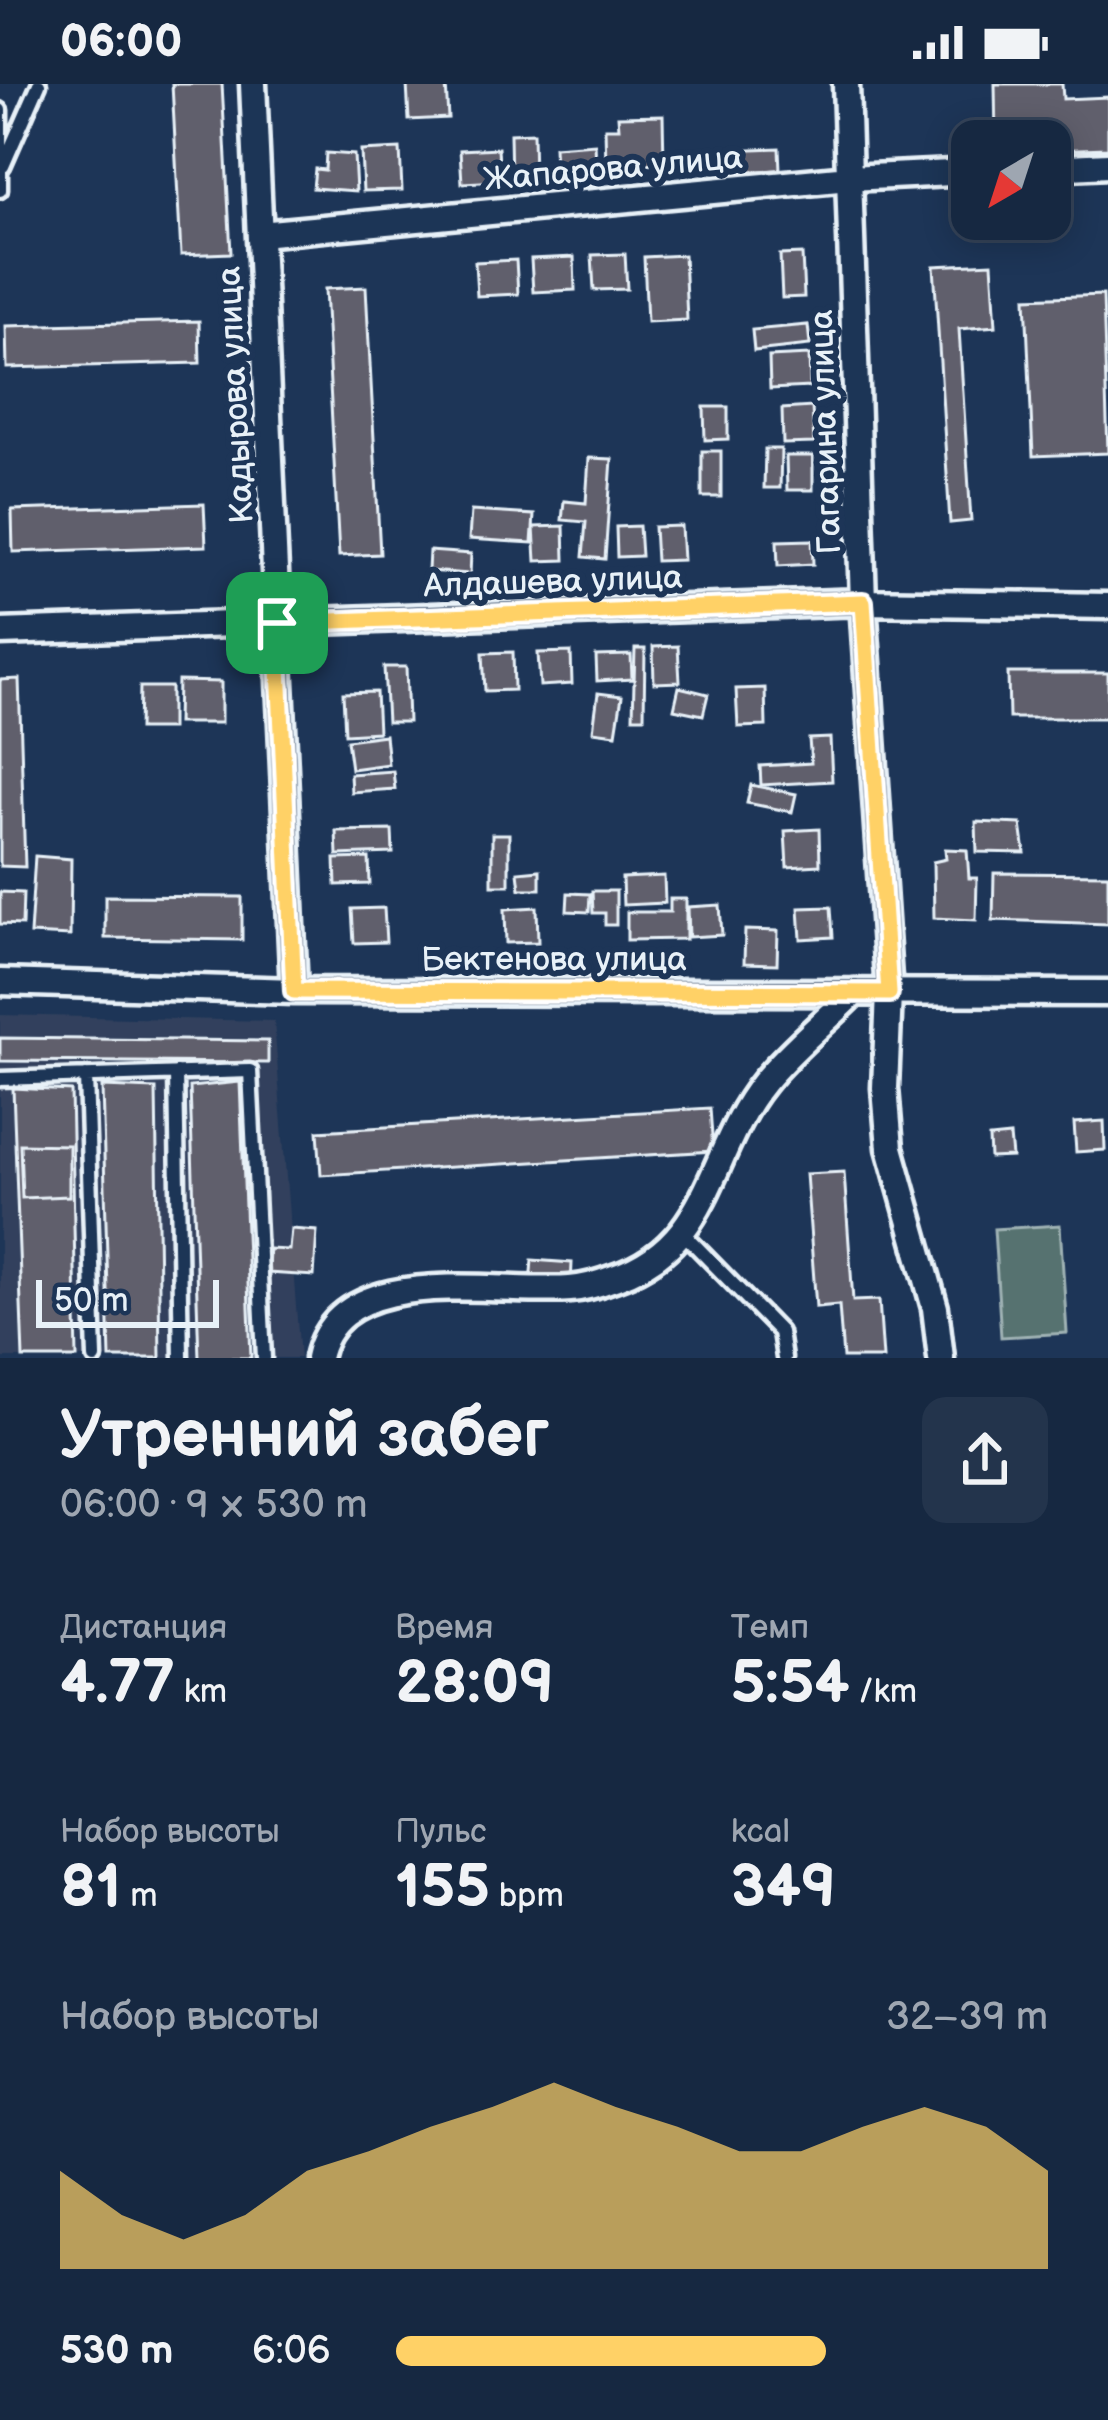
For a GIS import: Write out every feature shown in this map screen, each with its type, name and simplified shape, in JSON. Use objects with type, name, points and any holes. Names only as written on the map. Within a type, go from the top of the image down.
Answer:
[{"type":"street","name":"Кадырова улица","points":[[253,84],[294,991]]},
{"type":"street","name":"Гагарина улица","points":[[846,84],[863,602],[889,993],[885,1088],[890,1148],[935,1309],[941,1358]]},
{"type":"street","points":[[1071,167],[1108,165]]},
{"type":"street","name":"Жапарова улица","points":[[260,234],[849,178],[951,173]]},
{"type":"street","name":"Алдашева улица","points":[[0,632],[863,602],[1108,606]]},
{"type":"street","name":"Бектенова улица","points":[[0,982],[294,991],[1108,994]]},
{"type":"street","points":[[318,1358],[328,1332],[369,1300],[412,1288],[573,1289],[639,1268],[664,1253],[684,1234],[740,1116],[765,1080],[855,992]]},
{"type":"lane","points":[[3,166],[39,84]]},
{"type":"lane","points":[[0,110],[0,190]]},
{"type":"lane","points":[[0,1078],[250,1071],[264,1358]]},
{"type":"lane","points":[[176,1073],[182,1358]]},
{"type":"lane","points":[[86,1076],[94,1358]]},
{"type":"lane","points":[[684,1234],[780,1331],[784,1358]]},
{"type":"shaded area","points":[[0,1015],[274,1021],[300,1358],[0,1358]]},
{"type":"green space","points":[[1060,1225],[1067,1333],[1001,1337],[994,1229]]},
{"type":"building","points":[[172,84],[222,84],[231,253],[181,255]]},
{"type":"building","points":[[407,84],[446,84],[448,118],[409,120]]},
{"type":"building","points":[[995,84],[1062,84],[1063,99],[1108,97],[1108,148],[1071,149],[1071,120],[996,120]]},
{"type":"building","points":[[663,115],[664,163],[606,165],[605,128],[619,128],[618,116]]},
{"type":"building","points":[[533,133],[534,179],[511,180],[510,134]]},
{"type":"building","points":[[595,144],[597,185],[556,187],[554,147]]},
{"type":"building","points":[[498,148],[500,181],[462,183],[460,150]]},
{"type":"building","points":[[779,148],[780,170],[729,172],[728,150]]},
{"type":"building","points":[[400,149],[402,190],[363,191],[361,151]]},
{"type":"building","points":[[326,153],[354,155],[356,191],[313,188],[315,169],[325,170]]},
{"type":"building","points":[[625,254],[627,289],[594,290],[592,255]]},
{"type":"building","points":[[802,254],[804,297],[782,298],[780,255]]},
{"type":"building","points":[[684,255],[687,320],[647,322],[644,257]]},
{"type":"building","points":[[574,257],[575,290],[533,292],[531,259]]},
{"type":"building","points":[[516,260],[518,294],[477,296],[475,262]]},
{"type":"building","points":[[992,263],[996,326],[959,329],[971,521],[950,523],[934,266]]},
{"type":"building","points":[[366,287],[380,554],[339,556],[325,289]]},
{"type":"building","points":[[1103,295],[1108,453],[1033,456],[1026,298]]},
{"type":"building","points":[[199,321],[200,363],[7,368],[6,326]]},
{"type":"building","points":[[808,325],[810,345],[754,351],[752,330]]},
{"type":"building","points":[[809,355],[810,387],[770,389],[769,357]]},
{"type":"building","points":[[704,407],[728,407],[728,439],[705,440]]},
{"type":"building","points":[[812,407],[814,443],[783,444],[782,409]]},
{"type":"building","points":[[765,449],[781,449],[780,488],[764,488]]},
{"type":"building","points":[[702,451],[721,451],[721,497],[702,497]]},
{"type":"building","points":[[786,456],[813,456],[813,490],[787,490]]},
{"type":"building","points":[[589,458],[612,459],[605,559],[583,557],[586,522],[562,520],[564,501],[586,503]]},
{"type":"building","points":[[204,504],[206,546],[13,552],[12,510]]},
{"type":"building","points":[[471,511],[534,515],[532,543],[469,539]]},
{"type":"building","points":[[564,526],[565,560],[536,561],[534,527]]},
{"type":"building","points":[[639,526],[641,556],[617,557],[616,527]]},
{"type":"building","points":[[681,526],[683,560],[656,561],[654,527]]},
{"type":"building","points":[[812,540],[813,564],[778,566],[777,541]]},
{"type":"building","points":[[429,551],[471,554],[470,574],[428,571]]},
{"type":"building","points":[[678,646],[680,682],[654,683],[653,647]]},
{"type":"building","points":[[635,649],[645,649],[644,717],[633,717]]},
{"type":"building","points":[[513,652],[514,690],[485,691],[483,653]]},
{"type":"building","points":[[571,652],[572,684],[540,686],[538,653]]},
{"type":"building","points":[[631,655],[632,679],[597,681],[596,656]]},
{"type":"building","points":[[384,667],[406,667],[408,722],[387,722]]},
{"type":"building","points":[[1008,673],[1108,673],[1108,718],[1009,718]]},
{"type":"building","points":[[19,679],[25,867],[0,866],[0,680]]},
{"type":"building","points":[[178,681],[221,682],[221,723],[177,723]]},
{"type":"building","points":[[140,687],[171,687],[171,729],[139,729]]},
{"type":"building","points":[[679,687],[708,694],[703,715],[674,709]]},
{"type":"building","points":[[765,688],[766,726],[738,727],[736,689]]},
{"type":"building","points":[[376,692],[378,732],[345,734],[343,693]]},
{"type":"building","points":[[598,693],[622,696],[616,734],[593,731]]},
{"type":"building","points":[[385,735],[388,764],[351,769],[347,740]]},
{"type":"building","points":[[830,738],[832,781],[761,785],[760,766],[811,763],[809,739]]},
{"type":"building","points":[[393,771],[395,789],[351,792],[350,774]]},
{"type":"building","points":[[751,785],[796,794],[792,812],[747,803]]},
{"type":"building","points":[[976,822],[1021,824],[1025,853],[977,852]]},
{"type":"building","points":[[819,829],[820,865],[787,867],[785,831]]},
{"type":"building","points":[[392,830],[393,853],[337,855],[336,831]]},
{"type":"building","points":[[492,834],[509,834],[509,885],[492,885]]},
{"type":"building","points":[[945,849],[967,850],[969,878],[977,878],[976,920],[934,918],[933,862],[946,859]]},
{"type":"building","points":[[35,856],[71,859],[70,936],[30,934]]},
{"type":"building","points":[[369,858],[370,884],[336,885],[335,859]]},
{"type":"building","points":[[540,870],[540,889],[520,889],[518,872]]},
{"type":"building","points":[[994,873],[1108,874],[1108,924],[993,920]]},
{"type":"building","points":[[664,876],[665,903],[623,905],[622,878]]},
{"type":"building","points":[[592,891],[616,891],[616,925],[605,925],[605,913],[593,913]]},
{"type":"building","points":[[0,892],[23,893],[22,925],[0,924]]},
{"type":"building","points":[[568,893],[590,894],[589,912],[567,911]]},
{"type":"building","points":[[105,896],[242,897],[242,940],[105,938]]},
{"type":"building","points":[[670,899],[686,899],[686,939],[627,940],[627,912],[670,912]]},
{"type":"building","points":[[720,905],[722,935],[689,937],[688,907]]},
{"type":"building","points":[[537,907],[538,942],[506,943],[505,909]]},
{"type":"building","points":[[831,907],[833,937],[801,939],[799,908]]},
{"type":"building","points":[[384,908],[386,942],[354,943],[352,909]]},
{"type":"building","points":[[745,930],[778,931],[777,964],[744,963]]},
{"type":"building","points":[[0,1038],[268,1041],[268,1063],[0,1061]]},
{"type":"building","points":[[240,1082],[251,1358],[199,1358],[190,1087]]},
{"type":"building","points":[[102,1087],[156,1089],[160,1358],[110,1358]]},
{"type":"building","points":[[13,1088],[71,1091],[77,1358],[23,1358]]},
{"type":"building","points":[[710,1108],[713,1151],[321,1175],[318,1131]]},
{"type":"building","points":[[1104,1121],[1105,1150],[1076,1152],[1074,1123]]},
{"type":"building","points":[[1010,1136],[1012,1157],[990,1158],[989,1138]]},
{"type":"building","points":[[20,1144],[69,1145],[69,1196],[22,1198]]},
{"type":"building","points":[[844,1172],[853,1301],[879,1300],[883,1358],[843,1358],[839,1305],[816,1307],[806,1174]]},
{"type":"building","points":[[291,1229],[317,1231],[314,1276],[268,1273],[269,1249],[289,1250]]},
{"type":"building","points":[[532,1260],[572,1263],[571,1286],[530,1284]]},
{"type":"route","points":[[863,602],[889,993],[294,991],[277,623],[863,602]]}]
